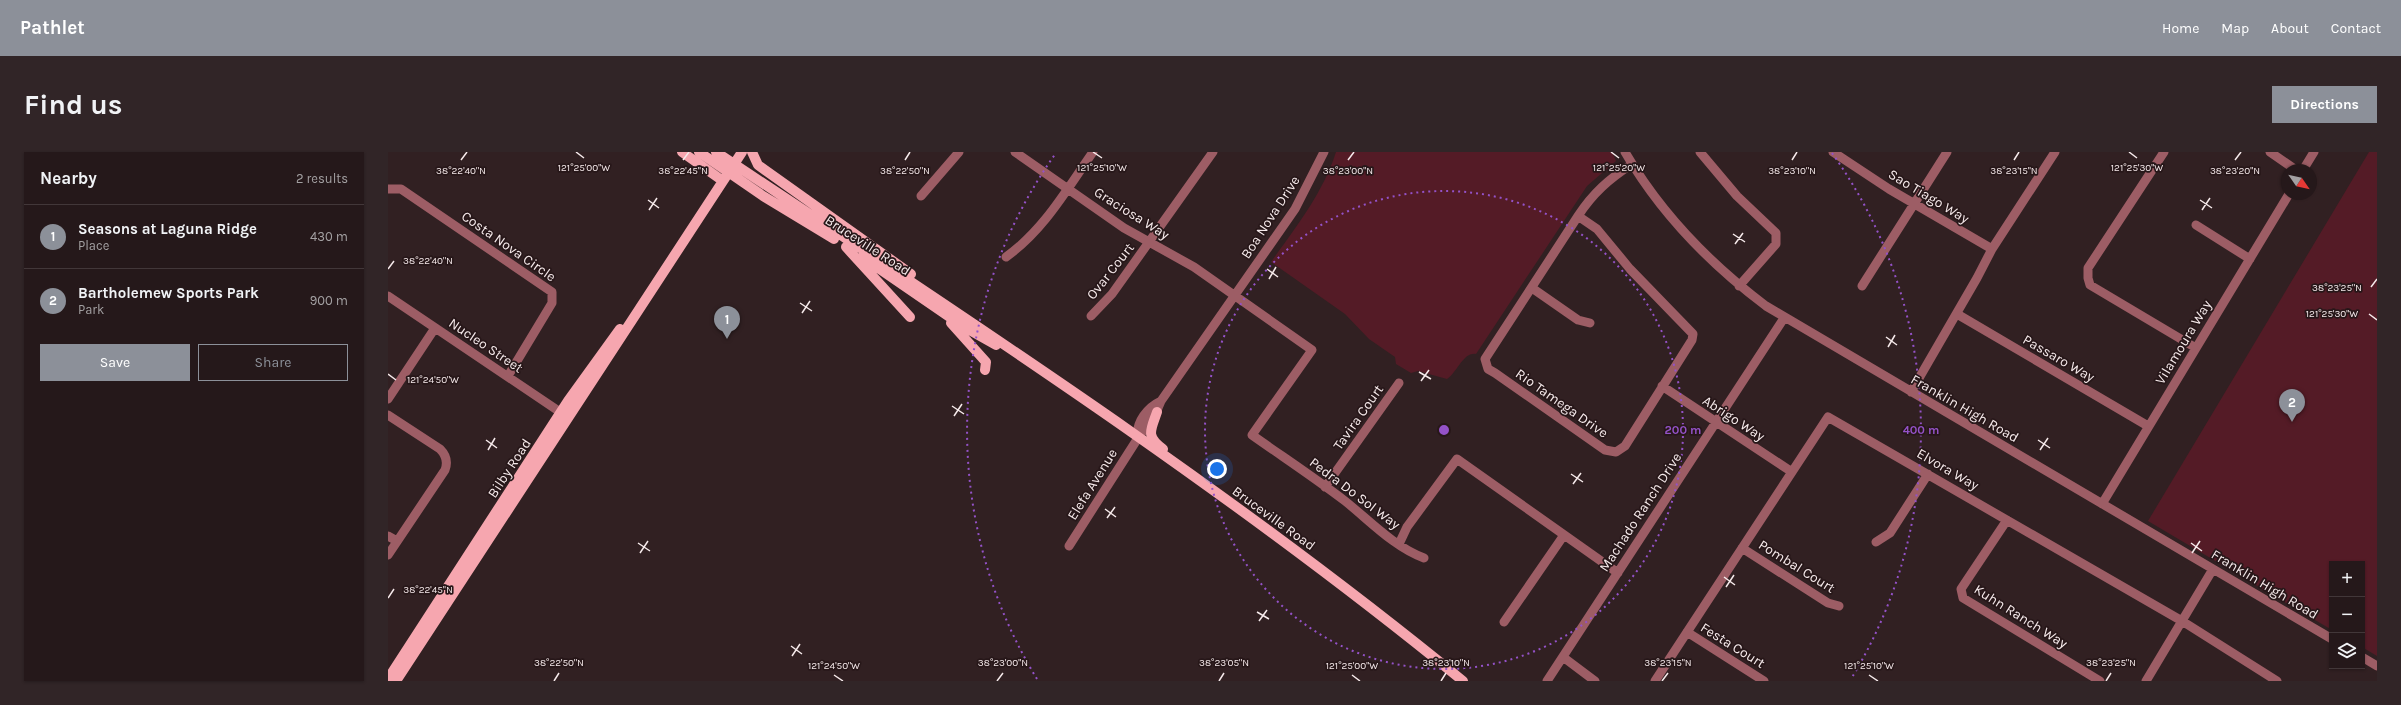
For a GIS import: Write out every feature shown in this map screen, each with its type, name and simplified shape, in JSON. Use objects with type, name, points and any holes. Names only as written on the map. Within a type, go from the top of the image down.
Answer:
[{"type":"main road","points":[[682,152],[728,172]]},
{"type":"main road","name":"Bruceville Road","points":[[699,152],[779,206],[846,247],[981,337],[1022,359]]},
{"type":"main road","name":"Bruceville Road","points":[[716,152],[728,172],[927,292],[1168,459],[1376,610],[1463,681]]},
{"type":"main road","name":"Bilby Road","points":[[388,679],[742,152]]},
{"type":"main road","points":[[752,152],[758,166],[901,266],[927,292]]},
{"type":"main road","points":[[846,247],[910,317]]},
{"type":"main road","points":[[941,311],[986,362],[985,370]]},
{"type":"main road","points":[[1157,412],[1151,428],[1151,435],[1156,444],[1165,452],[1168,459]]},
{"type":"main road","name":"Bilby Road","points":[[396,681],[565,415]]},
{"type":"street","points":[[922,196],[959,152]]},
{"type":"street","name":"Graciosa Way","points":[[1015,152],[1124,228],[1194,267],[1235,296]]},
{"type":"street","points":[[1006,257],[1030,237],[1093,152]]},
{"type":"street","name":"Ovar Court","points":[[1091,316],[1112,294],[1213,152]]},
{"type":"street","name":"Boa Nova Drive","points":[[1235,296],[1304,194],[1324,152]]},
{"type":"street","name":"Franklin High Road","points":[[1625,152],[1651,193],[1680,229],[1739,286],[1784,318],[2329,637]]},
{"type":"street","points":[[1700,152],[1737,196],[1776,233],[1776,244],[1739,286]]},
{"type":"street","points":[[1862,286],[1946,152]]},
{"type":"street","points":[[1911,392],[1992,249],[2055,152]]},
{"type":"street","points":[[2164,152],[2088,268],[2088,278],[2090,285],[2196,348]]},
{"type":"street","points":[[2270,152],[2287,164]]},
{"type":"street","points":[[2307,164],[2314,152]]},
{"type":"street","name":"Sao Tiago Way","points":[[1836,153],[1913,203],[1992,249]]},
{"type":"street","name":"Rio Tamega Drive","points":[[1578,216],[1597,229],[1630,269],[1693,334],[1692,340],[1625,446],[1616,452],[1605,450],[1488,369],[1485,359],[1578,216],[1593,194],[1608,180],[1632,164]]},
{"type":"street","name":"Costa Nova Circle","points":[[388,189],[400,189],[552,292],[552,304],[508,376]]},
{"type":"street","name":"Vilamoura Way","points":[[2102,504],[2285,200]]},
{"type":"street","points":[[2196,225],[2250,259]]},
{"type":"street","points":[[1532,288],[1578,320],[1590,323]]},
{"type":"street","name":"Nucleo Street","points":[[388,296],[565,415]]},
{"type":"street","name":"Elefa Avenue","points":[[1069,546],[1138,438],[1157,412],[1161,401],[1235,296]]},
{"type":"street","name":"Pedra Do Sol Way","points":[[1235,296],[1312,350],[1252,436],[1325,487],[1399,544],[1407,528],[1457,460],[1618,573]]},
{"type":"street","name":"Passaro Way","points":[[1956,314],[2148,426]]},
{"type":"street","name":"Machado Ranch Drive","points":[[1547,681],[1784,318]]},
{"type":"street","points":[[388,399],[435,328]]},
{"type":"street","name":"Tavira Court","points":[[1325,487],[1399,383]]},
{"type":"street","name":"Abrigo Way","points":[[1662,386],[1792,472]]},
{"type":"street","name":"Elefa Avenue","points":[[1138,438],[1137,429],[1140,422],[1152,406],[1161,401]]},
{"type":"street","points":[[388,415],[440,449],[447,460],[445,470],[388,554]]},
{"type":"street","name":"Elvora Way","points":[[1655,681],[1828,417],[2182,622],[2277,681]]},
{"type":"street","points":[[1876,542],[1890,533],[1928,474]]},
{"type":"street","name":"Kuhn Ranch Way","points":[[2007,520],[1962,589],[1963,598],[2100,681]]},
{"type":"street","points":[[1504,622],[1564,535]]},
{"type":"street","points":[[388,536],[397,541]]},
{"type":"street","points":[[1399,544],[1424,558]]},
{"type":"street","name":"Pombal Court","points":[[1742,548],[1828,603],[1839,606]]},
{"type":"street","points":[[2146,681],[2213,569]]},
{"type":"street","name":"Festa Court","points":[[1687,632],[1764,681]]},
{"type":"street","points":[[1563,656],[1595,681]]},
{"type":"street","points":[[2365,659],[2377,666]]},
{"type":"shaded area","points":[[1336,152],[1612,152],[1616,161],[1587,186],[1476,354],[1467,356],[1447,379],[1418,371],[1411,373],[1396,364],[1395,357],[1369,339],[1345,314],[1271,262],[1316,196],[1324,182]]},
{"type":"shaded area","points":[[2369,152],[2377,152],[2377,656],[2365,649],[2365,561],[2329,561],[2329,628],[2148,521]]},
{"type":"place","name":"Seasons at Laguna Ridge","points":[[727,339]]},
{"type":"place","name":"Bartholemew Sports Park","points":[[2292,422]]}]
